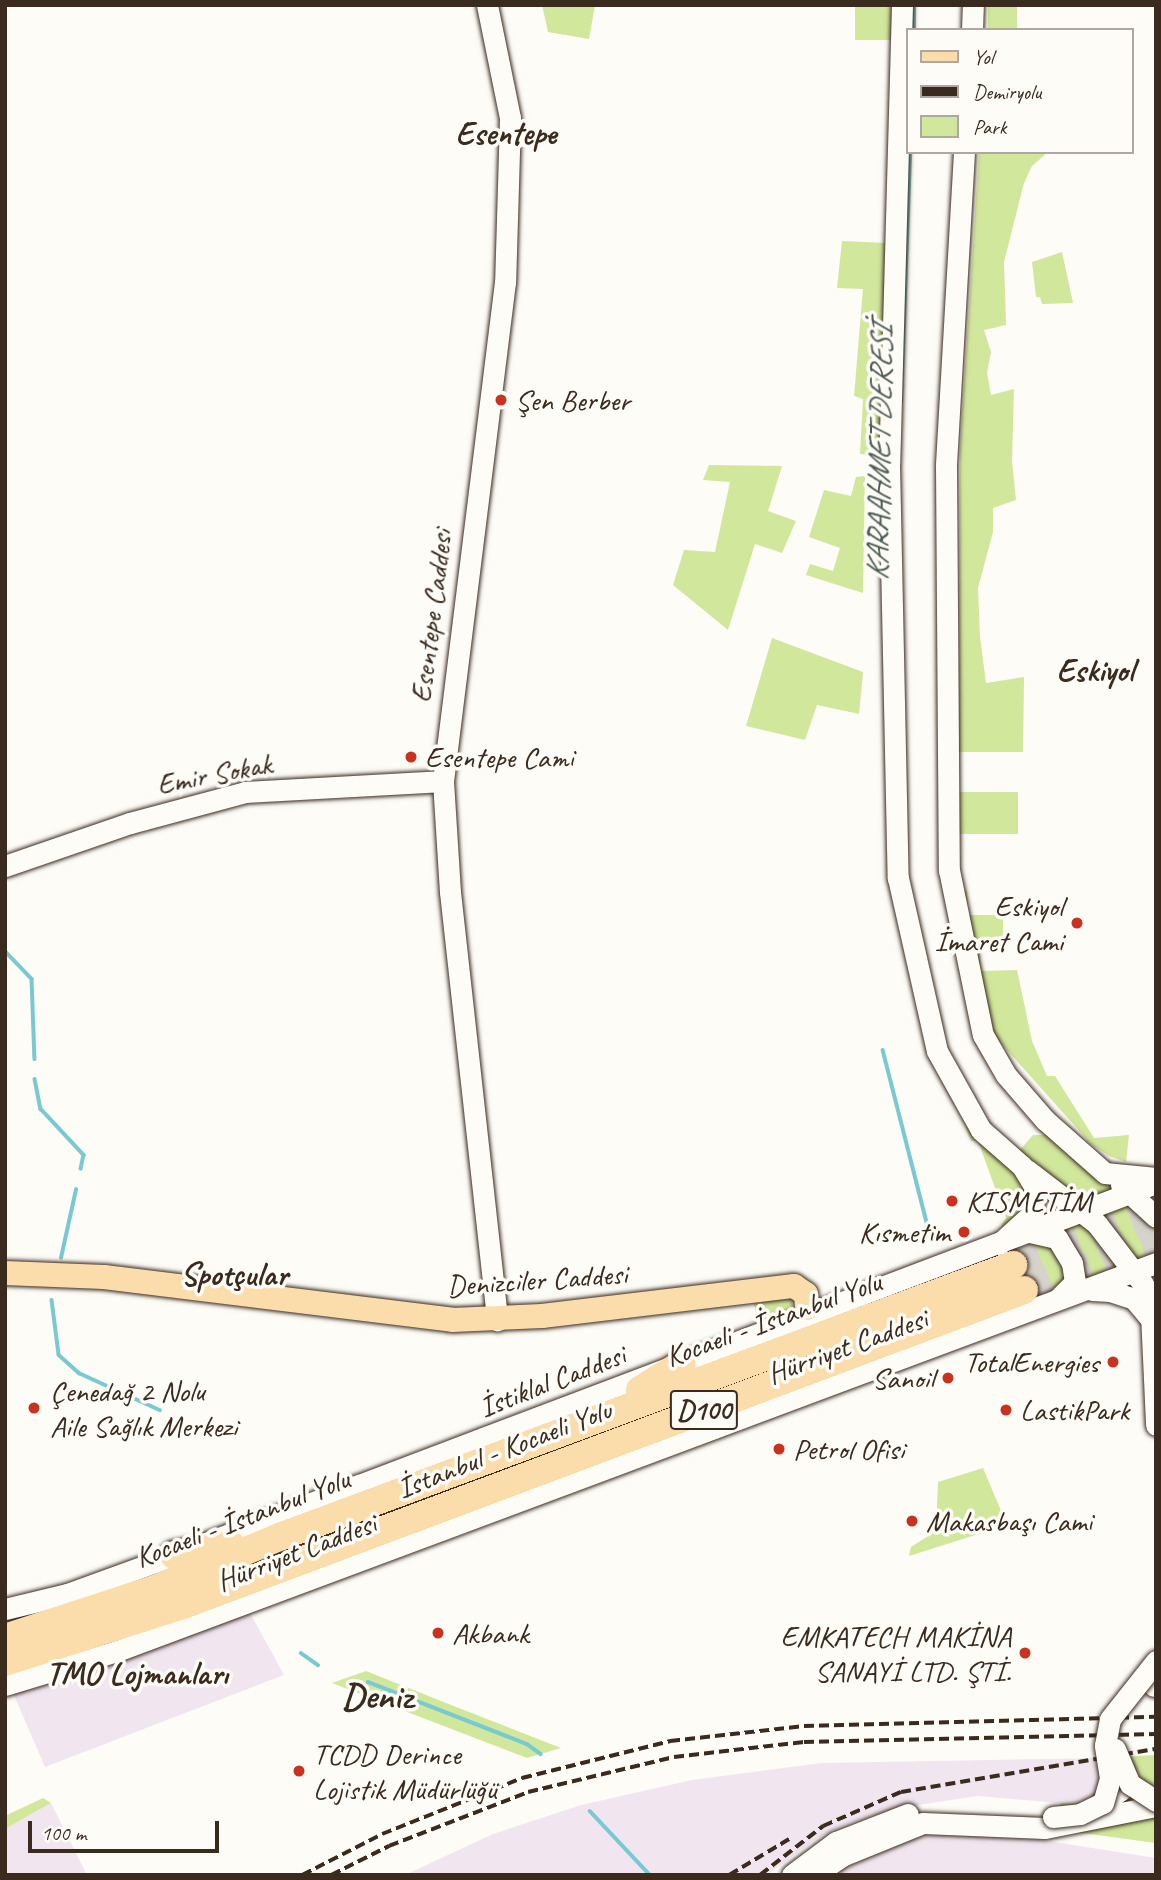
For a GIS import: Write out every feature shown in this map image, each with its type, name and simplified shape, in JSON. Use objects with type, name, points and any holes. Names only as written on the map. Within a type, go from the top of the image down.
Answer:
[{"type":"highway","name":"Kocaeli - İstanbul Yolu","points":[[5,1638],[155,1589],[282,1536],[587,1423],[1020,1276]]},
{"type":"highway","name":"İstanbul - Kocaeli Yolu","points":[[5,1662],[107,1632],[384,1530],[1020,1276]]},
{"type":"highway","points":[[587,1423],[682,1364]]},
{"type":"highway","points":[[384,1530],[474,1516]]},
{"type":"highway","points":[[174,1555],[282,1536]]},
{"type":"main road","name":"Denizciler Caddesi","points":[[5,1273],[104,1277],[420,1318],[498,1320],[794,1286],[803,1289],[801,1315]]},
{"type":"street","name":"Esentepe Caddesi","points":[[487,5],[511,138],[505,282],[443,781],[450,892],[498,1320]]},
{"type":"street","points":[[902,5],[889,464],[898,878],[937,1051],[981,1130],[1022,1166],[1098,1210],[1141,1264],[1150,1302],[1156,1424]]},
{"type":"street","points":[[972,28],[973,5]]},
{"type":"street","points":[[964,154],[946,466],[949,870],[983,1035],[1006,1075],[1045,1120],[1144,1205]]},
{"type":"street","name":"Emir Sokak","points":[[5,866],[130,823],[246,792],[443,781]]},
{"type":"street","points":[[1022,1166],[1035,1188],[1036,1205],[1027,1220],[1020,1276],[1064,1295],[1075,1282],[1075,1274],[1057,1238],[1030,1232]]},
{"type":"street","points":[[1105,1173],[1156,1180],[1144,1205]]},
{"type":"street","points":[[1098,1210],[1144,1205]]},
{"type":"street","name":"İstiklal Caddesi","points":[[5,1609],[67,1594],[174,1555],[682,1364],[801,1315],[1020,1276],[1030,1232],[1098,1210]]},
{"type":"street","name":"Hürriyet Caddesi","points":[[5,1685],[117,1651],[680,1438],[1020,1276],[1085,1291],[1141,1264]]},
{"type":"street","points":[[680,1438],[704,1440],[1031,1324],[1073,1308],[1085,1291],[1110,1291],[1134,1299],[1151,1319]]},
{"type":"street","points":[[1102,1803],[1110,1778],[1106,1727],[1118,1705],[1156,1661]]},
{"type":"street","points":[[792,1875],[836,1842],[919,1811],[1049,1823],[1080,1814],[1102,1803],[1121,1790],[1122,1772],[1115,1750],[1117,1726],[1134,1698],[1155,1685]]},
{"type":"street","points":[[1122,1772],[1141,1794],[1156,1804]]},
{"type":"street","points":[[814,1875],[844,1854],[923,1824],[1049,1823],[1156,1804]]},
{"type":"shaded area","points":[[250,1613],[284,1675],[45,1767],[13,1693]]},
{"type":"shaded area","points":[[1104,1758],[1103,1794],[1081,1805],[978,1796],[905,1807],[849,1823],[817,1838],[767,1875],[405,1875],[493,1834],[581,1805],[692,1780],[822,1763]]},
{"type":"shaded area","points":[[51,1803],[87,1875],[5,1875],[5,1829]]},
{"type":"shaded area","points":[[903,1829],[997,1833],[1156,1858],[1156,1875],[814,1875]]},
{"type":"green space","points":[[542,5],[595,5],[589,39],[548,32]]},
{"type":"green space","points":[[855,5],[894,5],[894,40],[855,40]]},
{"type":"green space","points":[[988,5],[1017,5],[1017,28],[988,28]]},
{"type":"green space","points":[[979,154],[1046,154],[1032,166],[1024,183],[1004,262],[1006,325],[984,330],[991,352],[987,373],[991,395],[1014,389],[1012,462],[1016,500],[993,508],[993,532],[978,588],[980,637],[986,683],[1024,677],[1023,752],[959,752],[960,450]]},
{"type":"green space","points":[[842,241],[887,243],[881,456],[860,454],[863,399],[854,396],[863,289],[837,288]]},
{"type":"green space","points":[[1062,252],[1073,303],[1042,304],[1040,297],[1036,297],[1032,262]]},
{"type":"green space","points":[[709,465],[782,466],[768,511],[796,521],[782,553],[755,544],[728,630],[673,585],[684,550],[715,552],[730,482],[703,480]]},
{"type":"green space","points":[[865,476],[863,593],[806,575],[810,564],[833,571],[840,548],[809,537],[824,490],[851,496],[856,477]]},
{"type":"green space","points":[[772,638],[863,672],[859,714],[817,705],[805,740],[746,726]]},
{"type":"green space","points":[[959,792],[1018,792],[1018,834],[959,834]]},
{"type":"green space","points":[[961,890],[967,891],[968,915],[1003,915],[1003,946],[980,947],[981,971],[1017,970],[1032,1041],[1047,1076],[1055,1076],[1094,1138],[1129,1135],[1126,1162],[1109,1156],[1091,1144],[991,1032]]},
{"type":"green space","points":[[955,1099],[1018,1168],[1032,1200],[1005,1233],[1001,1225],[1006,1218],[978,1141],[971,1141]]},
{"type":"green space","points":[[1033,1135],[1048,1135],[1118,1191],[1085,1205],[1019,1151]]},
{"type":"green space","points":[[1129,1204],[1156,1221],[1156,1258],[1133,1259],[1100,1213]]},
{"type":"green space","points":[[1084,1216],[1127,1269],[1076,1290],[1048,1230]]},
{"type":"green space","points":[[1035,1243],[1048,1243],[1066,1269],[1064,1286],[1040,1299],[1021,1249]]},
{"type":"green space","points":[[752,1297],[791,1298],[793,1311],[759,1324]]},
{"type":"green space","points":[[983,1468],[1007,1525],[909,1556],[911,1547],[936,1531],[938,1482]]},
{"type":"green space","points":[[366,1671],[561,1748],[527,1758],[332,1683]]},
{"type":"green space","points":[[1156,1755],[1156,1843],[1045,1828],[1061,1803],[1092,1804],[1117,1757]]},
{"type":"green space","points":[[43,1798],[51,1803],[5,1829],[5,1816]]},
{"type":"waterway","name":"KARAAHMET DERESİ","points":[[914,8],[914,28]]},
{"type":"waterway","name":"KARAAHMET DERESİ","points":[[901,402],[910,154]]},
{"type":"waterway","points":[[5,951],[32,979],[35,1059]]},
{"type":"waterway","name":"KARAAHMET DERESİ","points":[[883,1050],[931,1238]]},
{"type":"waterway","points":[[35,1079],[41,1109],[84,1155],[81,1169]]},
{"type":"waterway","points":[[61,1258],[76,1190]]},
{"type":"waterway","points":[[52,1300],[59,1355],[79,1373],[160,1410]]},
{"type":"waterway","points":[[301,1653],[318,1665]]},
{"type":"waterway","points":[[368,1682],[527,1744],[541,1754]]},
{"type":"waterway","points":[[590,1811],[650,1875]]},
{"type":"tunnel","points":[[1013,1265],[1156,1212]]},
{"type":"tunnel","points":[[1024,1290],[1156,1241]]},
{"type":"railway","points":[[302,1875],[382,1834],[522,1778],[670,1741],[804,1726],[1156,1717]]},
{"type":"railway","points":[[331,1875],[389,1846],[528,1792],[674,1757],[804,1742],[1156,1734]]},
{"type":"railway","points":[[760,1875],[823,1826],[901,1792],[1156,1749]]},
{"type":"railway","points":[[729,1875],[789,1839]]},
{"type":"place","name":"Şen Berber","points":[[501,400]]},
{"type":"place","name":"Esentepe Cami","points":[[411,757]]},
{"type":"place","name":"Eskiyol İmaret Cami","points":[[1077,923]]},
{"type":"place","name":"KISMETİM","points":[[952,1201]]},
{"type":"place","name":"Kısmetim","points":[[964,1232]]},
{"type":"place","name":"TotalEnergies","points":[[1113,1362]]},
{"type":"place","name":"Sanoil","points":[[948,1378]]},
{"type":"place","name":"Çenedağ 2 Nolu Aile Sağlık Merkezi","points":[[34,1408]]},
{"type":"place","name":"LastikPark","points":[[1006,1410]]},
{"type":"place","name":"Petrol Ofisi","points":[[779,1449]]},
{"type":"place","name":"Makasbaşı Cami","points":[[912,1521]]},
{"type":"place","name":"Akbank","points":[[438,1633]]},
{"type":"place","name":"EMKATECH MAKİNA SANAYİ LTD. ŞTİ.","points":[[1025,1653]]},
{"type":"place","name":"TCDD Derince Lojistik Müdürlüğü","points":[[299,1771]]},
{"type":"district","name":"Esentepe","points":[[506,134]]},
{"type":"district","name":"Eskiyol","points":[[1095,671]]},
{"type":"district","name":"Spotçular","points":[[234,1275]]},
{"type":"district","name":"TMO Lojmanları","points":[[137,1674]]},
{"type":"district","name":"Deniz","points":[[377,1696]]}]
